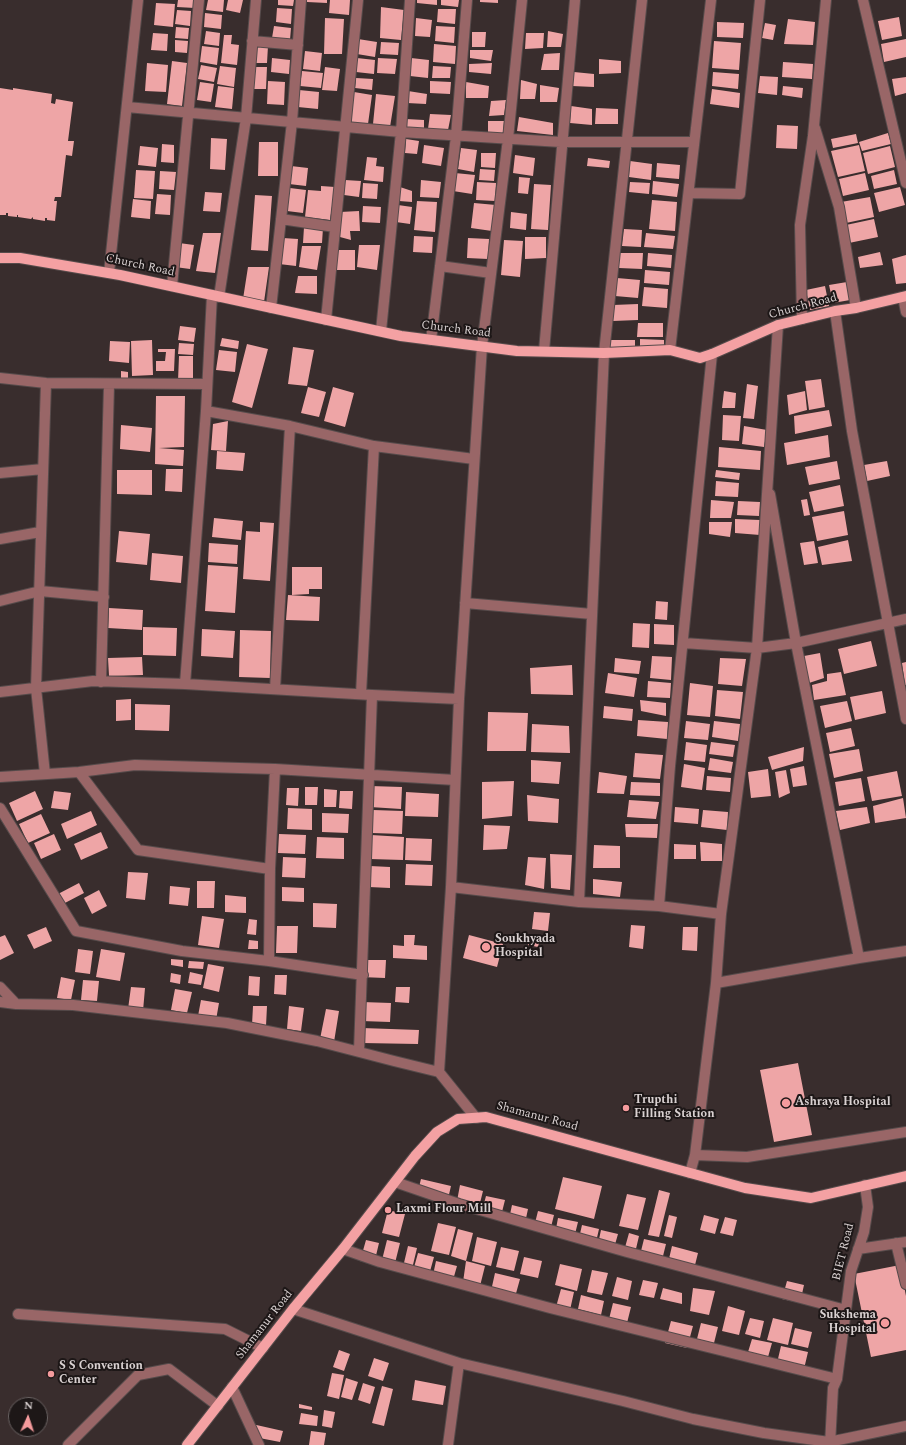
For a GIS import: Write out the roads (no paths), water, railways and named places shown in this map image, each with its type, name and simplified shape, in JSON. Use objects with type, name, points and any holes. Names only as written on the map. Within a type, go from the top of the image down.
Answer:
[{"type":"main road","name":"Church Road","points":[[0,258],[20,258],[109,273],[401,336],[517,351],[604,353],[670,350],[700,358],[778,325],[835,310],[856,308],[905,296]]},
{"type":"main road","name":"Shamanur Road","points":[[187,1445],[415,1156],[437,1132],[458,1119],[486,1117],[745,1188],[811,1198],[906,1176]]},
{"type":"street","points":[[109,273],[138,0]]},
{"type":"street","points":[[172,286],[199,0]]},
{"type":"street","points":[[185,684],[207,384],[216,296],[246,118],[256,0]]},
{"type":"street","points":[[271,308],[292,122],[301,0]]},
{"type":"street","points":[[326,320],[358,0]]},
{"type":"street","points":[[381,331],[401,132],[410,0]]},
{"type":"street","points":[[431,340],[456,136],[467,0]]},
{"type":"street","points":[[439,1072],[451,887],[459,699],[482,346],[508,139],[522,0]]},
{"type":"street","points":[[544,351],[561,142],[575,0]]},
{"type":"street","points":[[579,902],[604,353],[642,0]]},
{"type":"street","points":[[670,350],[711,0]]},
{"type":"street","points":[[689,193],[740,194],[760,0]]},
{"type":"street","points":[[802,319],[800,226],[814,124],[826,0]]},
{"type":"street","points":[[863,0],[906,183]]},
{"type":"street","points":[[252,41],[298,45]]},
{"type":"street","points":[[127,107],[345,128],[456,136],[561,142],[694,142]]},
{"type":"street","points":[[814,124],[839,207],[856,308]]},
{"type":"street","points":[[281,219],[336,227]]},
{"type":"street","points":[[440,266],[491,273]]},
{"type":"street","points":[[905,296],[906,312]]},
{"type":"street","points":[[835,310],[852,431],[906,718]]},
{"type":"street","points":[[690,1173],[695,1155],[716,984],[721,914],[757,648],[778,325]]},
{"type":"street","points":[[659,906],[670,766],[712,354]]},
{"type":"street","points":[[0,378],[46,383],[109,385],[207,384]]},
{"type":"street","points":[[45,774],[36,688],[46,383]]},
{"type":"street","points":[[101,682],[109,385]]},
{"type":"street","points":[[206,411],[290,426],[374,446],[474,460]]},
{"type":"street","points":[[275,689],[290,426]]},
{"type":"street","points":[[361,694],[374,446]]},
{"type":"street","points":[[0,473],[43,469]]},
{"type":"street","points":[[767,478],[796,643],[859,958]]},
{"type":"street","points":[[0,539],[40,532]]},
{"type":"street","points":[[0,601],[40,591],[104,597]]},
{"type":"street","points":[[465,603],[592,614]]},
{"type":"street","points":[[683,643],[757,648],[796,643],[906,619]]},
{"type":"street","points":[[0,692],[93,681],[185,684],[459,699]]},
{"type":"street","points":[[359,1051],[363,975],[372,695]]},
{"type":"street","points":[[0,777],[79,772],[135,765],[275,769],[455,780]]},
{"type":"street","points":[[269,961],[270,870],[275,769]]},
{"type":"street","points":[[79,772],[138,850],[270,870]]},
{"type":"street","points":[[0,808],[76,931],[182,951],[269,961],[363,975]]},
{"type":"street","points":[[451,887],[579,902],[659,906],[721,914]]},
{"type":"street","points":[[716,984],[906,951]]},
{"type":"street","points":[[0,987],[16,1004]]},
{"type":"street","points":[[0,1002],[16,1004],[73,1005],[227,1023],[359,1051],[394,1062],[439,1072],[476,1118]]},
{"type":"street","points":[[695,1155],[747,1158],[906,1132]]},
{"type":"street","points":[[395,1182],[474,1209],[627,1252],[846,1310]]},
{"type":"street","name":"BIET Road","points":[[829,1444],[833,1388],[837,1378],[851,1270],[864,1232],[868,1207],[865,1185]]},
{"type":"street","points":[[858,1249],[901,1242],[906,1284]]},
{"type":"street","points":[[343,1249],[380,1262],[550,1308],[837,1378]]},
{"type":"street","points":[[293,1309],[459,1363],[694,1419],[764,1433],[829,1444],[906,1426]]},
{"type":"street","points":[[18,1314],[225,1329],[263,1348]]},
{"type":"street","points":[[448,1445],[459,1363]]},
{"type":"street","points":[[68,1445],[138,1375],[169,1369],[218,1406]]},
{"type":"street","points":[[232,1388],[259,1445]]},
{"type":"place","name":"Soukhyada Hospital","points":[[486,947]]},
{"type":"place","name":"Ashraya Hospital","points":[[786,1103]]},
{"type":"place","name":"Trupthi Filling Station","points":[[626,1108]]},
{"type":"place","name":"Laxmi Flour Mill","points":[[388,1210]]},
{"type":"place","name":"Sukshema Hospital","points":[[885,1323]]},
{"type":"place","name":"S S Convention Center","points":[[51,1374]]}]
